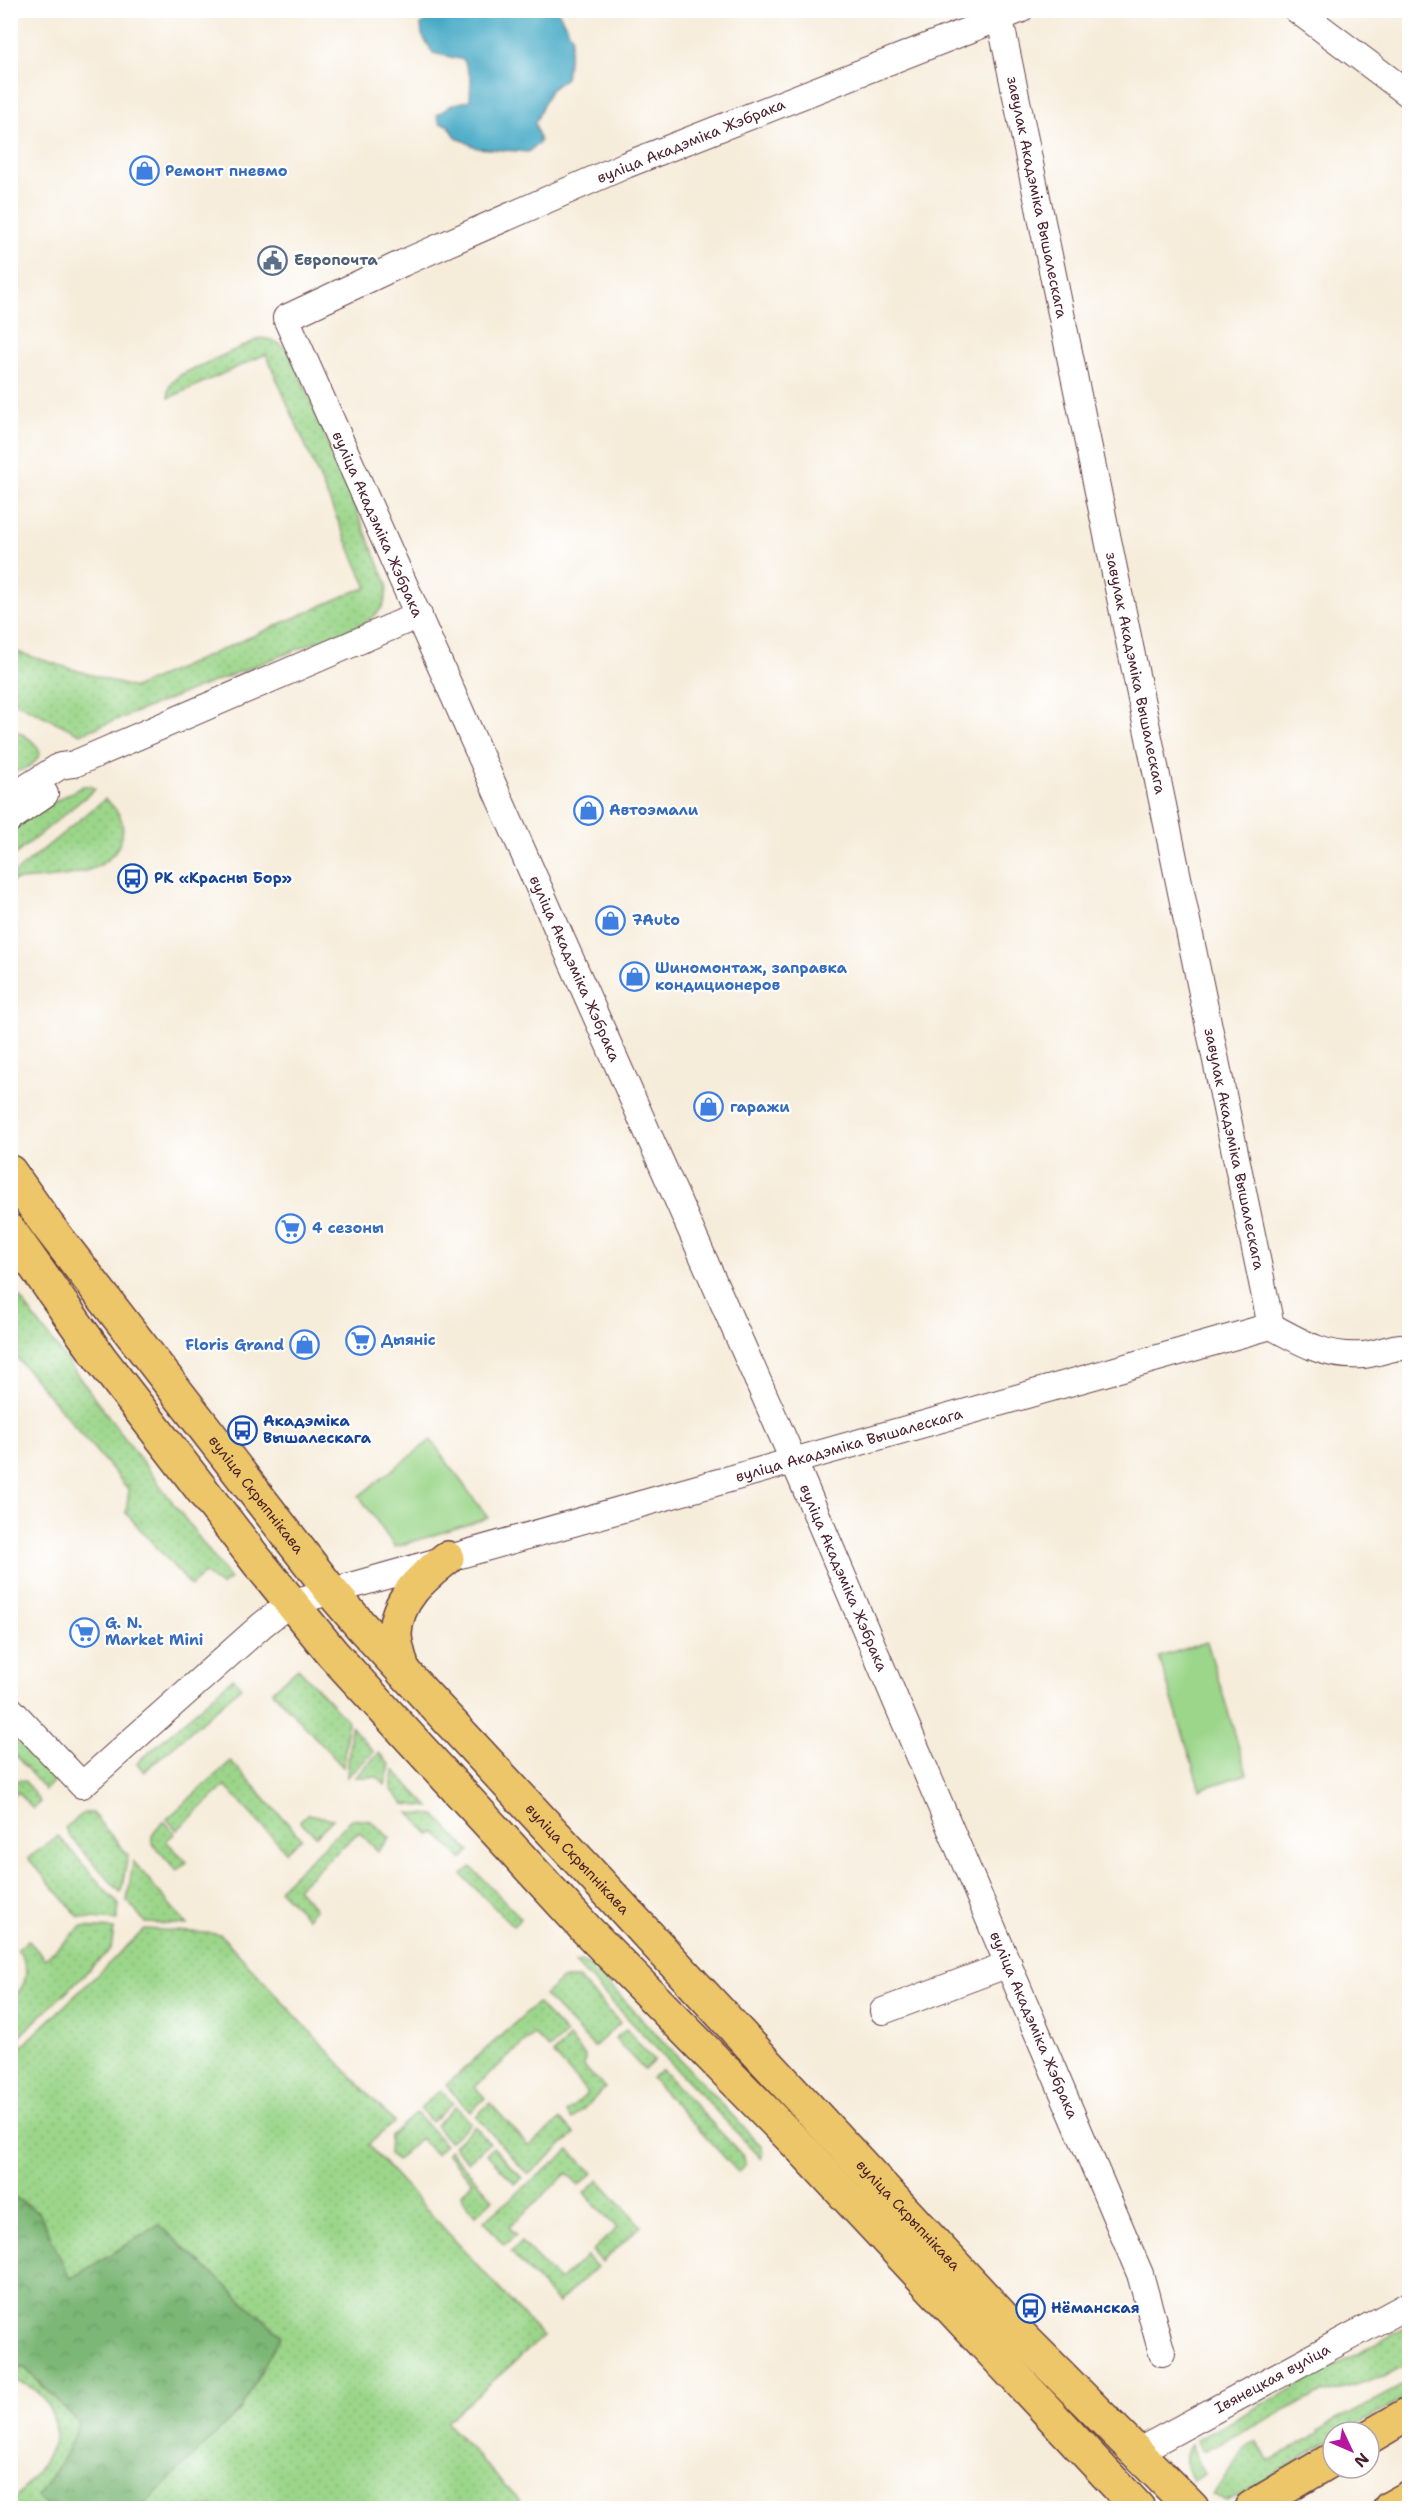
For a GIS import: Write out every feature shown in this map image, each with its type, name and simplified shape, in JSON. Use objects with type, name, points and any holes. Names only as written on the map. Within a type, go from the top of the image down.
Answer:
[{"type":"main road","name":"вуліца Скрыпнікава","points":[[10,1172],[48,1226],[331,1592],[1003,2319],[1192,2508]]},
{"type":"main road","name":"вуліца Скрыпнікава","points":[[10,1231],[100,1358],[290,1604],[364,1690],[571,1912],[802,2149],[1138,2508]]},
{"type":"main road","points":[[404,1672],[395,1635],[401,1608],[415,1584],[447,1558]]},
{"type":"main road","points":[[1381,2430],[1410,2413]]},
{"type":"main road","points":[[1251,2508],[1321,2466]]},
{"type":"main road","points":[[1390,2508],[1410,2497]]},
{"type":"street","points":[[1297,10],[1410,95]]},
{"type":"street","name":"вуліца Акадэміка Жэбрака","points":[[1010,15],[626,165],[404,262],[286,318],[793,1460],[1140,2274],[1162,2353]]},
{"type":"street","name":"завулак Акадэміка Вышалескага","points":[[1010,15],[1271,1326]]},
{"type":"street","points":[[10,798],[60,766],[74,764],[419,615]]},
{"type":"street","points":[[10,819],[65,780],[74,764]]},
{"type":"street","points":[[1271,1326],[1308,1347],[1334,1354],[1364,1355],[1408,1350]]},
{"type":"street","name":"вуліца Акадэміка Вышалескага","points":[[10,1709],[82,1785],[262,1624],[290,1604],[1271,1326]]},
{"type":"street","points":[[883,2011],[1009,1964]]},
{"type":"street","name":"Івянецкая вуліца","points":[[1137,2452],[1410,2304]]},
{"type":"green space","points":[[261,338],[279,343],[292,356],[387,584],[382,607],[365,623],[80,734],[11,700],[10,650],[134,688],[353,592],[367,588],[266,354],[169,398],[170,385],[180,375]]},
{"type":"green space","points":[[10,728],[30,739],[38,749],[39,755],[36,761],[28,767],[11,774]]},
{"type":"green space","points":[[83,786],[95,789],[11,858],[11,831],[32,814]]},
{"type":"green space","points":[[105,799],[119,815],[123,829],[116,850],[106,861],[77,873],[11,881],[11,876]]},
{"type":"green space","points":[[11,1286],[230,1579],[221,1586],[204,1573],[191,1586],[126,1513],[129,1490],[11,1351]]},
{"type":"green space","points":[[431,1440],[488,1518],[395,1547],[359,1496]]},
{"type":"green space","points":[[1207,1642],[1247,1774],[1200,1789],[1159,1657]]},
{"type":"green space","points":[[298,1668],[348,1721],[343,1767],[272,1691]]},
{"type":"green space","points":[[233,1678],[241,1687],[144,1772],[137,1763]]},
{"type":"green space","points":[[351,1726],[374,1752],[347,1777]]},
{"type":"green space","points":[[10,1731],[59,1772],[57,1779],[45,1790],[11,1750]]},
{"type":"green space","points":[[379,1753],[390,1765],[385,1785],[377,1777],[355,1777]]},
{"type":"green space","points":[[231,1761],[301,1838],[286,1852],[225,1786],[177,1830],[167,1819]]},
{"type":"green space","points":[[394,1770],[429,1807],[404,1804],[391,1789]]},
{"type":"green space","points":[[18,1780],[25,1781],[40,1802],[33,1809],[18,1792],[11,1797],[11,1787]]},
{"type":"green space","points":[[84,1813],[92,1813],[128,1855],[121,1893],[69,1836],[65,1828]]},
{"type":"green space","points":[[409,1813],[435,1815],[470,1852],[461,1859],[435,1832],[430,1835]]},
{"type":"green space","points":[[307,1814],[333,1819],[316,1836],[300,1821]]},
{"type":"green space","points":[[352,1819],[371,1821],[390,1838],[378,1851],[359,1832],[297,1888],[315,1909],[307,1918],[279,1889]]},
{"type":"green space","points":[[164,1821],[175,1833],[166,1841],[187,1862],[177,1871],[152,1843],[153,1833]]},
{"type":"green space","points":[[58,1836],[119,1905],[117,1920],[79,1917],[28,1858]]},
{"type":"green space","points":[[133,1861],[187,1925],[146,1923],[127,1901]]},
{"type":"green space","points":[[471,1867],[521,1918],[513,1926],[462,1875]]},
{"type":"green space","points":[[81,1927],[114,1929],[111,1949],[11,2044],[11,1999],[21,1988],[26,1976],[24,1962],[17,1950],[28,1940],[45,1959]]},
{"type":"green space","points":[[145,1929],[220,1934],[394,2122],[368,2145],[543,2337],[446,2422],[526,2508],[11,2508],[11,2504],[50,2451],[56,2430],[55,2422],[42,2396],[28,2386],[11,2381],[10,2180],[17,2165],[11,2162],[11,2057]]},
{"type":"green space","points":[[582,1962],[594,1968],[761,2146],[763,2153],[761,2158],[575,1963]]},
{"type":"green space","points":[[562,1979],[579,1979],[620,2023],[594,2047],[544,1995]]},
{"type":"green space","points":[[537,2003],[566,2034],[549,2049],[534,2034],[475,2087],[485,2098],[470,2112],[446,2085]]},
{"type":"green space","points":[[626,2029],[654,2061],[644,2070],[615,2039]]},
{"type":"green space","points":[[569,2038],[585,2056],[584,2067],[605,2088],[572,2120],[566,2113],[588,2093],[553,2054]]},
{"type":"green space","points":[[662,2070],[742,2155],[745,2165],[738,2172],[651,2078]]},
{"type":"green space","points":[[440,2090],[453,2103],[431,2122],[420,2108]]},
{"type":"green space","points":[[490,2103],[529,2146],[560,2120],[575,2134],[528,2175],[476,2116]]},
{"type":"green space","points":[[456,2106],[471,2123],[449,2142],[435,2125]]},
{"type":"green space","points":[[416,2113],[445,2145],[435,2154],[420,2138],[396,2161],[389,2154],[390,2136]]},
{"type":"green space","points":[[475,2126],[489,2143],[468,2162],[453,2146]]},
{"type":"green space","points":[[493,2147],[522,2178],[515,2184],[487,2154]]},
{"type":"green space","points":[[449,2150],[493,2199],[476,2215],[464,2201],[462,2194],[472,2182],[447,2153]]},
{"type":"green space","points":[[569,2150],[593,2173],[579,2185],[567,2173],[509,2227],[516,2235],[504,2245],[484,2221]]},
{"type":"green space","points":[[599,2180],[641,2226],[602,2262],[592,2251],[617,2228],[584,2193]]},
{"type":"green space","points":[[11,2195],[39,2212],[70,2279],[159,2225],[281,2335],[241,2409],[141,2508],[48,2508],[37,2497],[65,2455],[79,2423],[25,2368],[11,2370]]},
{"type":"green space","points":[[521,2242],[559,2281],[587,2256],[597,2267],[558,2303],[511,2252]]},
{"type":"green space","points":[[1409,2326],[1409,2363],[1383,2377],[1315,2396],[1203,2451],[1196,2440]]},
{"type":"green space","points":[[1409,2382],[1409,2396],[1366,2420],[1337,2420]]},
{"type":"green space","points":[[1321,2428],[1321,2446],[1238,2496],[1225,2500],[1213,2495],[1244,2448],[1256,2441],[1270,2461],[1319,2433],[1318,2430]]},
{"type":"green space","points":[[1191,2444],[1204,2474],[1193,2481],[1186,2462]]},
{"type":"water","points":[[437,11],[558,11],[572,37],[566,78],[550,90],[535,123],[540,142],[528,152],[477,148],[456,137],[448,125],[440,123],[437,115],[452,105],[470,100],[471,79],[464,60],[433,53],[422,35],[421,25]]},
{"type":"place","name":"Ремонт пневмо","points":[[144,171]]},
{"type":"place","name":"Европочта","points":[[273,260]]},
{"type":"place","name":"Автоэмали","points":[[588,810]]},
{"type":"place","name":"РК «Красны Бор»","points":[[133,878]]},
{"type":"place","name":"7Auto","points":[[611,920]]},
{"type":"place","name":"Шиномонтаж, заправка кондиционеров","points":[[634,977]]},
{"type":"place","name":"гаражи","points":[[709,1107]]},
{"type":"place","name":"4 сезоны","points":[[291,1228]]},
{"type":"place","name":"Дыяніс","points":[[360,1340]]},
{"type":"place","name":"Floris Grand","points":[[305,1345]]},
{"type":"place","name":"Акадэміка Вышалескага","points":[[242,1430]]},
{"type":"place","name":"G. N. Market Mini","points":[[84,1632]]},
{"type":"place","name":"Нёманская","points":[[1030,2308]]}]
